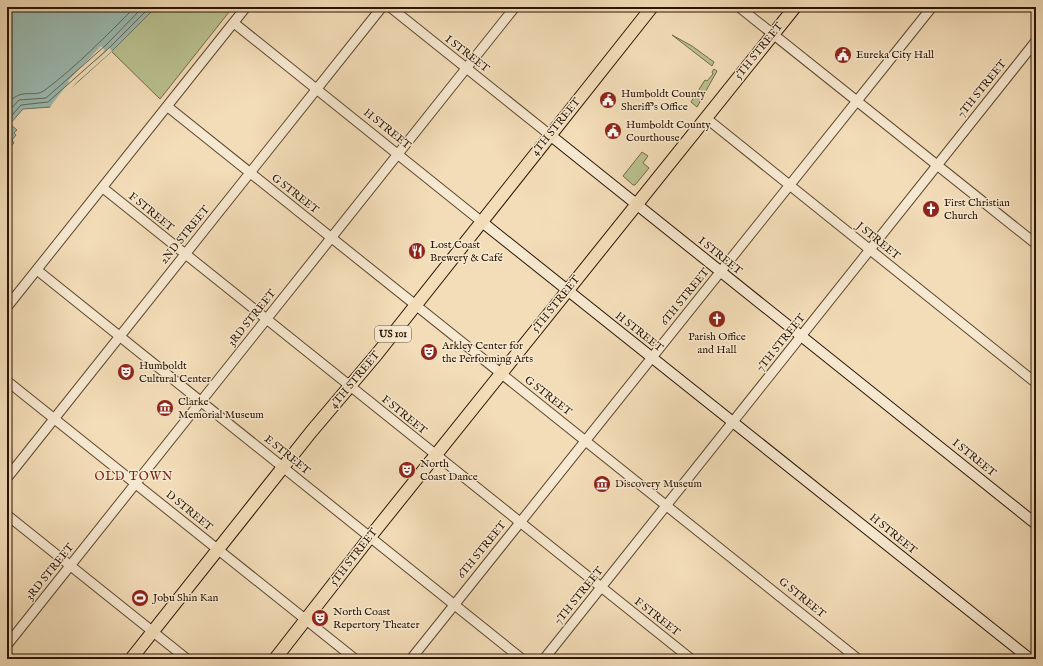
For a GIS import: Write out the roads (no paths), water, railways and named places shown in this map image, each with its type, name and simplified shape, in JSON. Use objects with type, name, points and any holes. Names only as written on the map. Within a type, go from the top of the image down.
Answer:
[{"type":"highway","name":"4TH STREET","points":[[131,659],[283,467],[350,387],[482,222],[652,7]]},
{"type":"highway","name":"5TH STREET","points":[[275,659],[500,374],[795,7]]},
{"type":"main road","name":"I STREET","points":[[550,135],[1036,524]]},
{"type":"main road","name":"H STREET","points":[[482,222],[1030,659]]},
{"type":"street","points":[[7,307],[168,107],[246,7]]},
{"type":"street","name":"2ND STREET","points":[[7,478],[382,7]]},
{"type":"street","name":"I STREET","points":[[390,7],[550,135]]},
{"type":"street","name":"3RD STREET","points":[[7,645],[515,7]]},
{"type":"street","points":[[739,7],[856,102],[1036,244]]},
{"type":"street","name":"6TH STREET","points":[[411,659],[932,7]]},
{"type":"street","name":"H STREET","points":[[234,23],[317,88],[482,222]]},
{"type":"street","name":"7TH STREET","points":[[544,659],[1036,42]]},
{"type":"street","name":"G STREET","points":[[168,107],[858,659]]},
{"type":"street","name":"J STREET","points":[[706,118],[1036,383]]},
{"type":"street","name":"F STREET","points":[[102,188],[435,456],[691,659]]},
{"type":"street","name":"E STREET","points":[[37,270],[522,659]]},
{"type":"street","name":"D STREET","points":[[7,381],[355,659]]},
{"type":"street","points":[[7,515],[187,659]]},
{"type":"water","points":[[7,7],[156,7],[112,51],[50,107],[23,109],[10,124],[17,130],[14,133],[16,135],[12,140],[14,143],[7,150]]},
{"type":"place","name":"Eureka City Hall","points":[[843,55]]},
{"type":"place","name":"Humboldt County Sheriff's Office","points":[[608,100]]},
{"type":"place","name":"Humboldt County Courthouse","points":[[613,131]]},
{"type":"place","name":"First Christian Church","points":[[931,209]]},
{"type":"place","name":"Lost Coast Brewery & Café","points":[[417,251]]},
{"type":"place","name":"Parish Office and Hall","points":[[717,319]]},
{"type":"place","name":"Arkley Center for the Performing Arts","points":[[429,352]]},
{"type":"place","name":"Humboldt Cultural Center","points":[[126,372]]},
{"type":"place","name":"Clarke Memorial Museum","points":[[165,408]]},
{"type":"place","name":"North Coast Dance","points":[[407,470]]},
{"type":"place","name":"Discovery Museum","points":[[602,484]]},
{"type":"place","name":"Jobu Shin Kan","points":[[140,598]]},
{"type":"place","name":"North Coast Repertory Theater","points":[[320,618]]},
{"type":"district","name":"OLD TOWN","points":[[134,476]]}]
